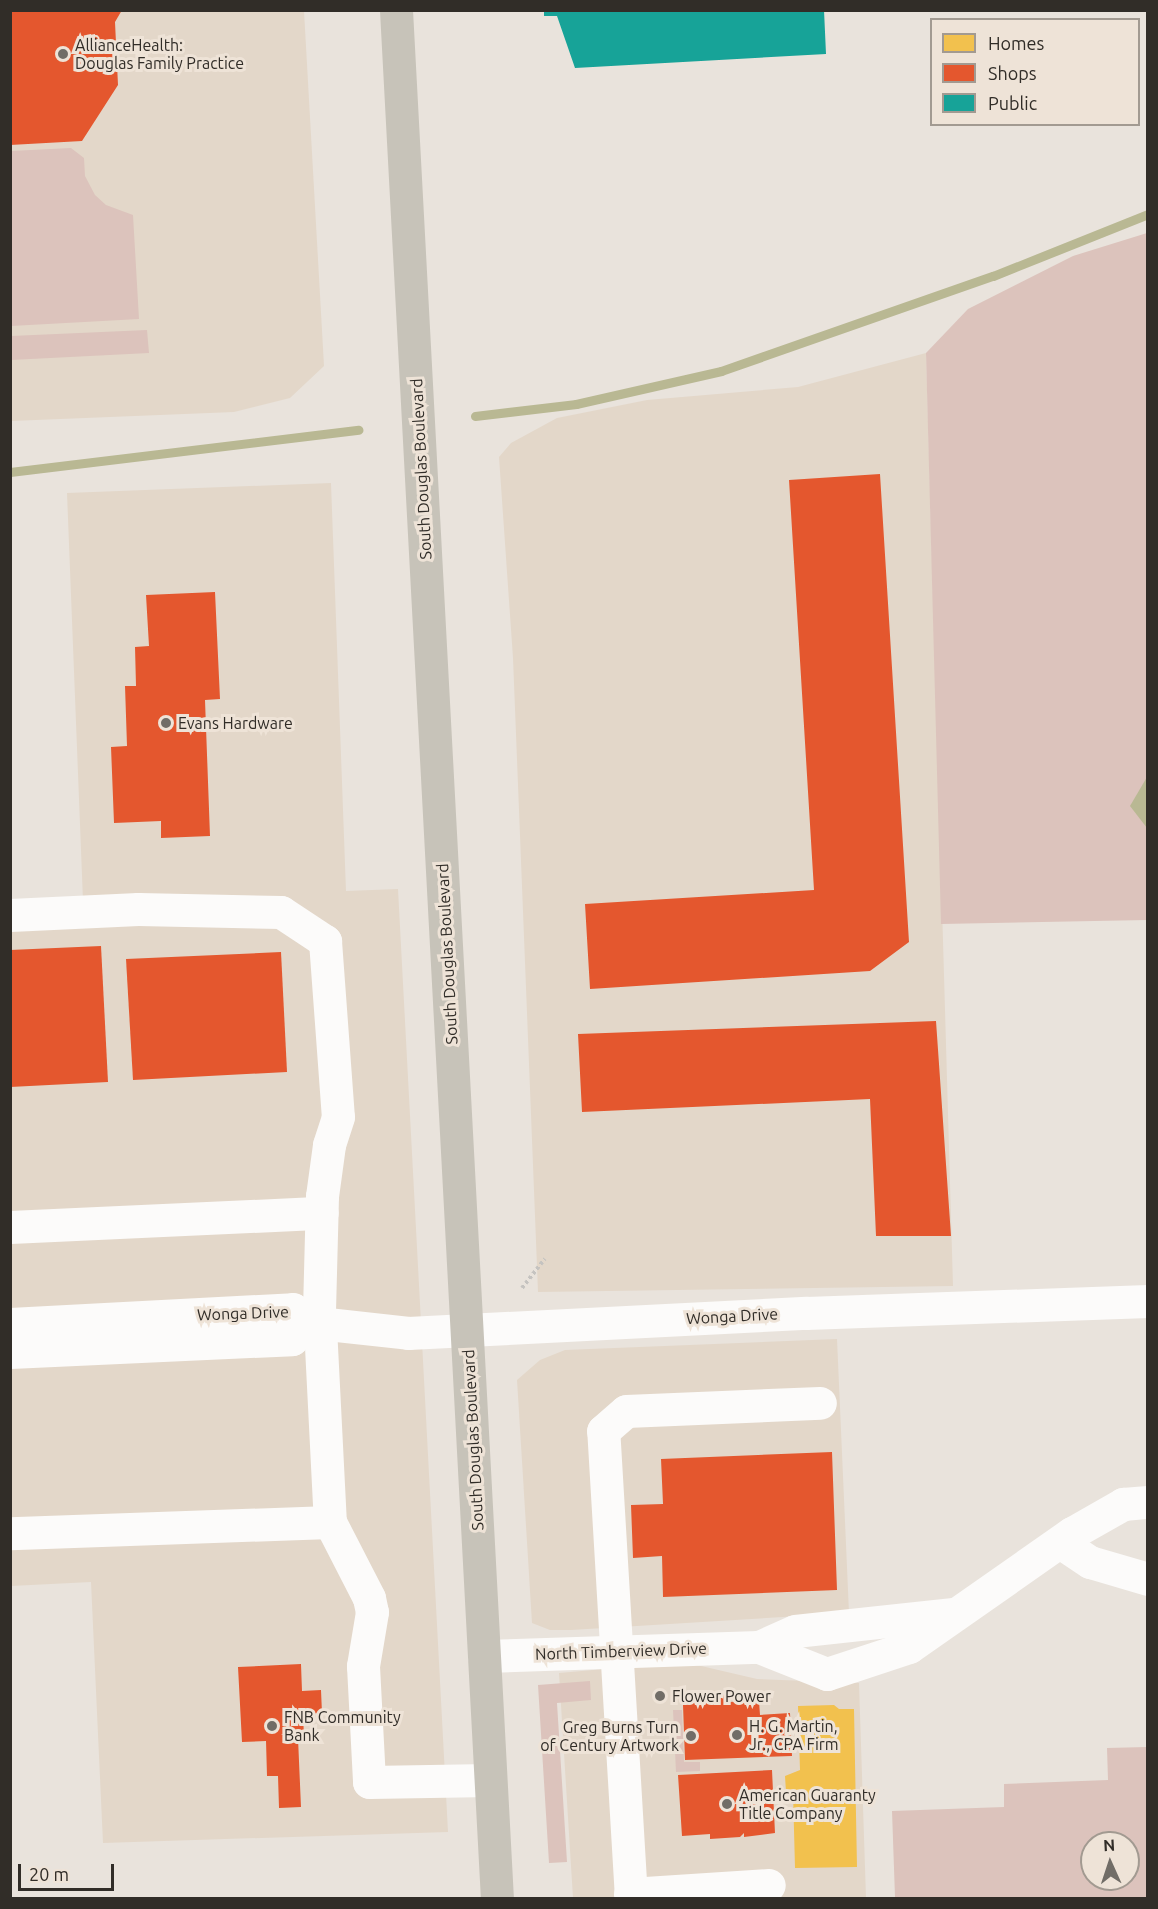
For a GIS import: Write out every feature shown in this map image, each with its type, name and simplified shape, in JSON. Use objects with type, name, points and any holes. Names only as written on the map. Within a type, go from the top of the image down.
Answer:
[{"type":"main road","name":"South Douglas Boulevard","points":[[396,10],[497,1899]]},
{"type":"street","points":[[10,915],[138,909],[281,912],[325,941],[338,1117],[329,1144],[314,1322],[330,1522],[369,1598],[372,1612],[363,1666],[369,1782],[490,1780]]},
{"type":"street","points":[[10,1227],[322,1213]]},
{"type":"street","name":"Wonga Drive","points":[[10,1324],[293,1309],[314,1322],[408,1334],[1148,1301]]},
{"type":"street","name":"Wonga Drive","points":[[10,1352],[292,1339],[314,1322]]},
{"type":"street","points":[[769,1885],[630,1896],[603,1431],[626,1411],[819,1403]]},
{"type":"street","name":"North Timberview Drive","points":[[484,1656],[615,1649],[759,1647],[827,1674],[909,1647],[953,1614],[1007,1581],[1060,1542],[1123,1504],[1148,1502]]},
{"type":"street","points":[[10,1533],[330,1522]]},
{"type":"street","points":[[1060,1542],[1090,1562],[1148,1580]]},
{"type":"street","name":"North Timberview Drive","points":[[759,1647],[795,1631],[953,1614]]},
{"type":"path","points":[[522,1288],[545,1259]]},
{"type":"shaded area","points":[[10,11],[304,11],[324,366],[290,398],[234,412],[11,421]]},
{"type":"shaded area","points":[[71,148],[84,158],[85,176],[95,195],[106,205],[133,215],[139,319],[11,326],[11,151]]},
{"type":"shaded area","points":[[1147,233],[1147,920],[941,924],[926,353],[968,309],[1073,256]]},
{"type":"shaded area","points":[[147,330],[149,353],[11,360],[11,336]]},
{"type":"shaded area","points":[[926,353],[953,1286],[538,1292],[513,658],[499,457],[511,443],[557,418],[647,400],[798,387]]},
{"type":"shaded area","points":[[331,483],[346,891],[398,889],[448,1832],[103,1843],[91,1582],[11,1586],[11,906],[83,901],[67,493]]},
{"type":"shaded area","points":[[1147,777],[1147,828],[1130,806]]},
{"type":"shaded area","points":[[837,1339],[849,1613],[571,1630],[550,1630],[532,1623],[517,1380],[540,1360],[565,1350]]},
{"type":"shaded area","points":[[684,1662],[757,1679],[859,1683],[866,1898],[573,1898],[559,1673]]},
{"type":"shaded area","points":[[590,1681],[591,1700],[557,1703],[567,1862],[549,1863],[538,1685]]},
{"type":"shaded area","points":[[673,1710],[682,1710],[684,1762],[700,1762],[700,1771],[676,1772]]},
{"type":"shaded area","points":[[1147,1747],[1147,1898],[853,1898],[895,1897],[892,1811],[1004,1807],[1004,1784],[1108,1780],[1107,1748]]},
{"type":"building: Homes","points":[[834,1705],[839,1709],[854,1709],[857,1867],[795,1868],[793,1792],[786,1792],[785,1776],[800,1770],[798,1706]]},
{"type":"building: Shops","name":"AllianceHealth: Douglas Family Practice","points":[[10,10],[122,10],[115,22],[118,85],[82,141],[10,145]]},
{"type":"building: Shops","points":[[880,474],[909,942],[870,971],[590,989],[585,904],[814,890],[789,480]]},
{"type":"building: Shops","name":"Evans Hardware","points":[[215,592],[220,699],[205,700],[210,836],[161,838],[161,821],[114,823],[111,747],[127,746],[125,686],[136,686],[135,647],[149,646],[146,595]]},
{"type":"building: Shops","points":[[101,946],[108,1082],[10,1087],[10,950]]},
{"type":"building: Shops","points":[[281,952],[287,1072],[133,1080],[126,959]]},
{"type":"building: Shops","points":[[936,1021],[951,1236],[876,1236],[870,1099],[582,1112],[578,1034]]},
{"type":"building: Shops","points":[[832,1452],[837,1590],[663,1597],[662,1556],[633,1558],[631,1505],[663,1504],[661,1459]]},
{"type":"building: Shops","name":"FNB Community Bank","points":[[301,1664],[302,1691],[321,1690],[322,1713],[303,1714],[304,1737],[298,1738],[301,1807],[279,1808],[278,1776],[267,1776],[266,1741],[242,1742],[238,1667]]},
{"type":"building: Shops","name":"H. G. Martin, Jr., CPA Firm","points":[[727,1691],[728,1702],[759,1701],[760,1715],[790,1713],[792,1756],[685,1760],[683,1705],[691,1704],[691,1693]]},
{"type":"building: Shops","name":"American Guaranty Title Company","points":[[772,1770],[775,1833],[744,1837],[744,1833],[740,1837],[710,1839],[710,1834],[682,1836],[678,1775]]},
{"type":"building: Public","points":[[544,10],[824,10],[826,54],[575,68],[557,16],[544,16]]},
{"type":"waterway","points":[[475,416],[576,404],[721,371],[993,276],[1148,214]]},
{"type":"waterway","points":[[10,472],[358,430]]},
{"type":"place","name":"AllianceHealth: Douglas Family Practice","points":[[63,54]]},
{"type":"place","name":"Evans Hardware","points":[[166,723]]},
{"type":"place","name":"Flower Power","points":[[660,1696]]},
{"type":"place","name":"FNB Community Bank","points":[[272,1726]]},
{"type":"place","name":"H. G. Martin, Jr., CPA Firm","points":[[737,1735]]},
{"type":"place","name":"Greg Burns Turn of Century Artwork","points":[[691,1736]]},
{"type":"place","name":"American Guaranty Title Company","points":[[727,1804]]}]
